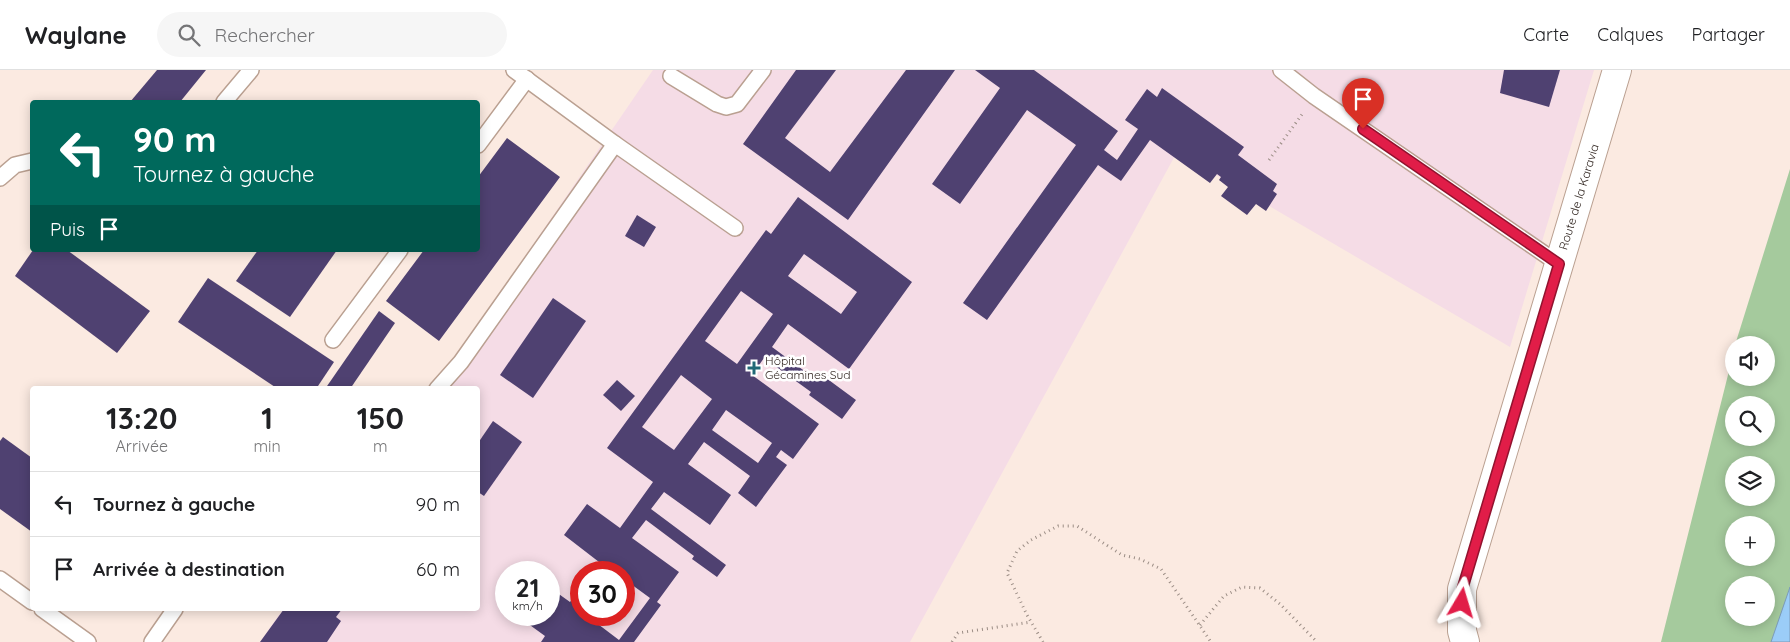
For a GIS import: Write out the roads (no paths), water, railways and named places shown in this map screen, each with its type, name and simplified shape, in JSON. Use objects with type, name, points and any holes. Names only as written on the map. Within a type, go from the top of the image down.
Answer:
[{"type":"street","name":"Route de la Karavia","points":[[1465,642],[1462,631],[1462,590],[1617,70]]},
{"type":"lane","points":[[226,100],[252,70]]},
{"type":"lane","points":[[514,70],[734,228]]},
{"type":"lane","points":[[671,76],[717,104],[726,107],[737,104],[763,70]]},
{"type":"lane","points":[[1282,70],[1314,96],[1559,264]]},
{"type":"lane","points":[[480,142],[527,79]]},
{"type":"lane","points":[[440,386],[461,362],[615,144]]},
{"type":"lane","points":[[0,178],[15,165],[30,161]]},
{"type":"lane","points":[[333,340],[399,252]]},
{"type":"lane","points":[[0,579],[30,601]]},
{"type":"lane","points":[[45,611],[88,642]]},
{"type":"lane","points":[[152,642],[174,611]]},
{"type":"water","points":[[1790,587],[1790,642],[1771,642]]},
{"type":"place","name":"Hôpital Gécamines Sud","points":[[754,368]]}]
